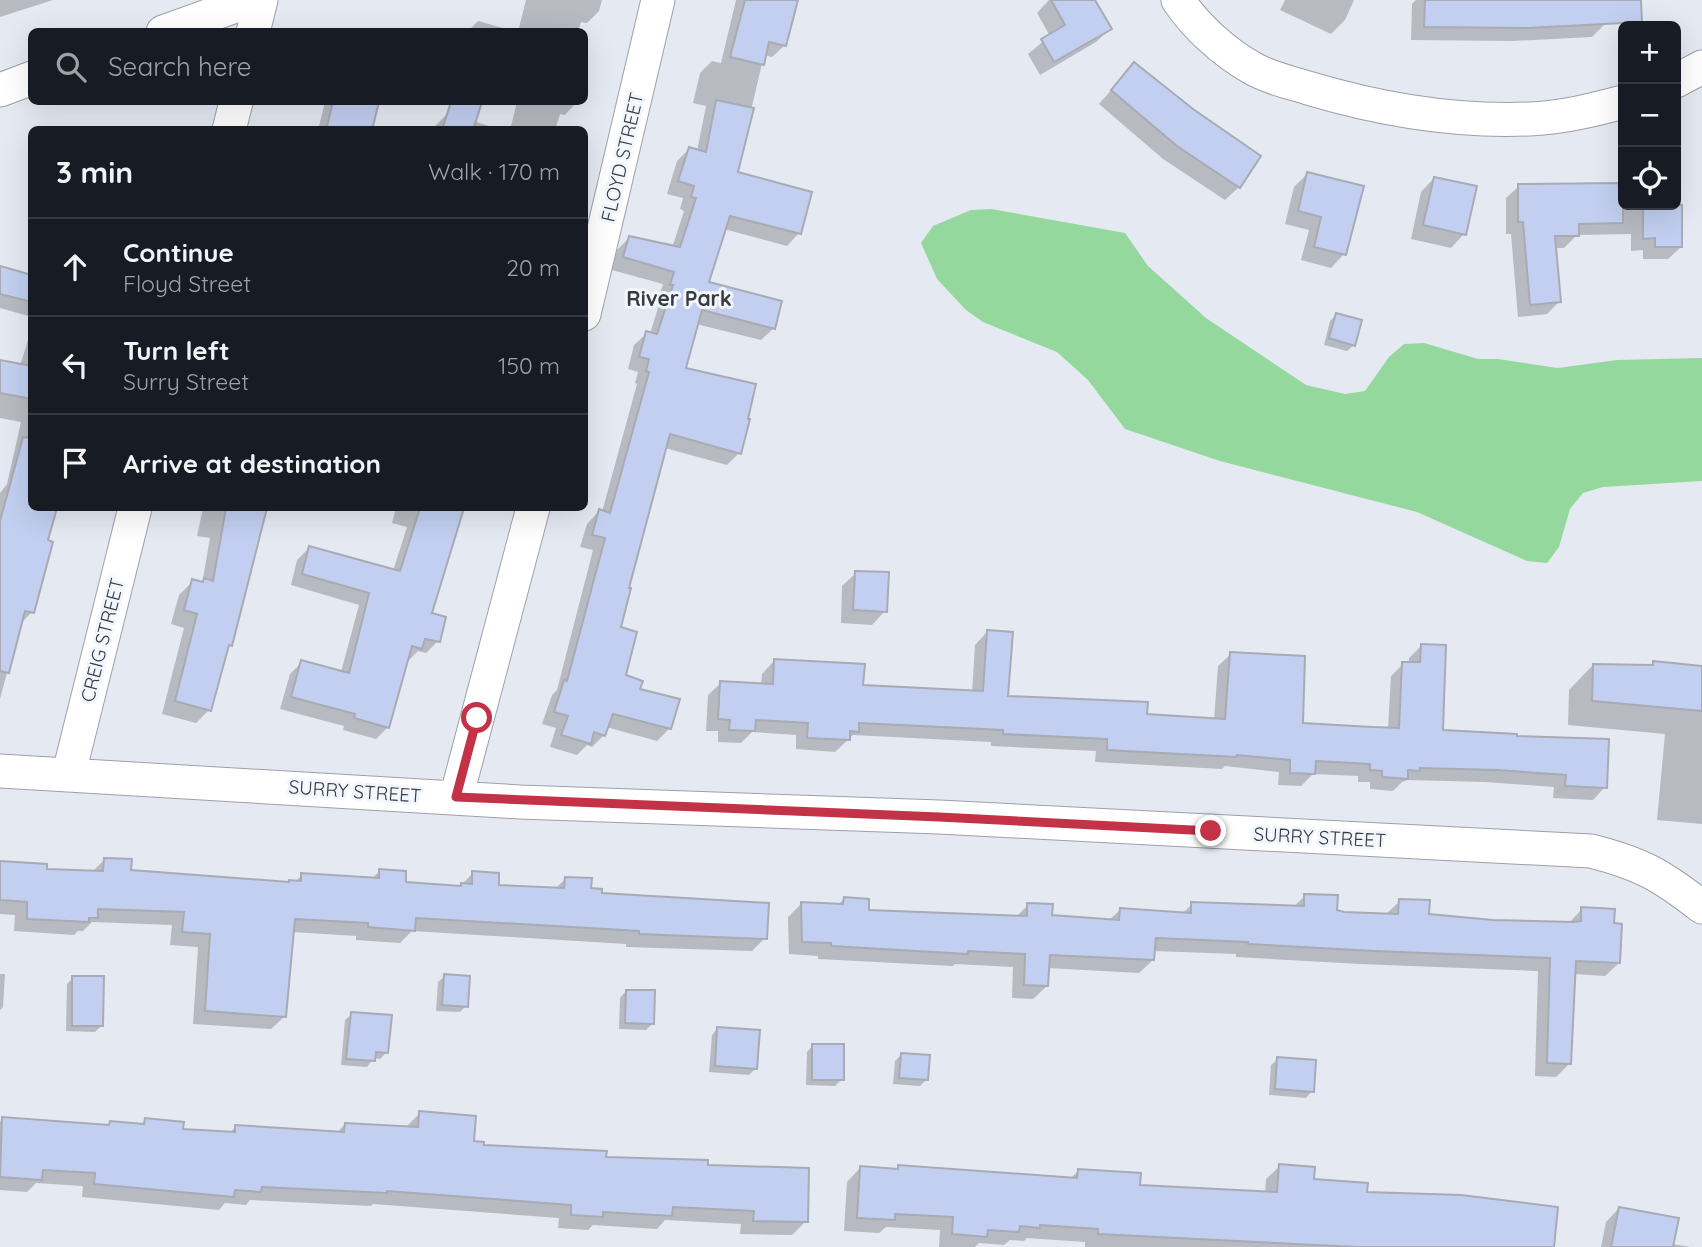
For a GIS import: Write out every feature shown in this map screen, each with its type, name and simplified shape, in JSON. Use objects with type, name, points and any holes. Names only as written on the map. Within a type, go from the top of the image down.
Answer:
[{"type":"street","points":[[174,28],[252,0]]},
{"type":"street","points":[[254,28],[261,0]]},
{"type":"street","name":"FLOYD STREET","points":[[588,297],[658,0]]},
{"type":"street","points":[[1178,0],[1215,41],[1251,68],[1268,76],[1340,98],[1421,113],[1508,119],[1583,112],[1618,103]]},
{"type":"street","points":[[1681,78],[1702,67]]},
{"type":"street","points":[[0,90],[28,80]]},
{"type":"street","points":[[230,126],[235,105]]},
{"type":"street","name":"CREIG STREET","points":[[69,773],[134,511]]},
{"type":"street","points":[[456,797],[532,511]]},
{"type":"street","name":"SURRY STREET","points":[[0,771],[456,797],[939,817],[1591,851],[1630,861],[1666,878],[1702,907]]},
{"type":"green space","points":[[991,209],[1125,233],[1148,266],[1206,318],[1306,385],[1345,394],[1365,391],[1389,357],[1404,344],[1424,343],[1478,359],[1498,359],[1558,368],[1617,360],[1702,358],[1702,481],[1603,487],[1583,493],[1570,509],[1559,547],[1547,563],[1527,561],[1417,512],[1220,461],[1125,429],[1088,380],[1057,352],[983,322],[966,310],[937,279],[921,243],[933,226],[971,210]]},
{"type":"building","points":[[745,0],[798,0],[786,46],[769,42],[764,65],[730,57]]},
{"type":"building","points":[[1051,0],[1095,0],[1112,29],[1054,62],[1041,39],[1065,25]]},
{"type":"building","points":[[1425,0],[1641,0],[1642,21],[1528,28],[1424,27]]},
{"type":"building","points":[[1134,62],[1193,109],[1261,156],[1240,188],[1177,146],[1111,90]]},
{"type":"building","points":[[716,100],[754,108],[738,172],[812,192],[801,234],[730,216],[709,282],[782,301],[775,329],[702,310],[686,368],[756,384],[741,454],[670,434],[629,588],[621,627],[637,632],[626,675],[643,681],[640,689],[680,699],[671,729],[613,714],[605,736],[594,732],[591,744],[561,735],[568,716],[554,712],[564,680],[567,681],[605,538],[592,535],[599,509],[610,513],[649,372],[646,371],[649,359],[639,357],[646,331],[657,334],[673,285],[670,285],[674,272],[623,257],[629,236],[680,247],[696,198],[691,197],[694,186],[678,181],[689,147],[706,152]]},
{"type":"building","points":[[332,105],[378,105],[373,126],[327,126]]},
{"type":"building","points":[[450,105],[481,105],[474,126],[443,126]]},
{"type":"building","points":[[1307,172],[1364,186],[1346,255],[1314,247],[1321,217],[1298,211]]},
{"type":"building","points":[[1434,177],[1477,186],[1466,235],[1423,225]]},
{"type":"building","points":[[1618,183],[1618,210],[1623,210],[1623,223],[1579,224],[1579,236],[1555,236],[1561,302],[1530,305],[1523,222],[1518,222],[1518,184]]},
{"type":"building","points":[[1682,205],[1682,247],[1655,247],[1655,238],[1643,239],[1643,210],[1681,210]]},
{"type":"building","points":[[0,266],[28,274],[28,301],[0,294]]},
{"type":"building","points":[[1336,313],[1362,320],[1355,346],[1329,338]]},
{"type":"building","points":[[0,360],[28,365],[28,398],[0,393]]},
{"type":"building","points":[[23,437],[28,438],[28,511],[56,511],[48,540],[53,542],[34,613],[25,611],[9,673],[0,671],[0,521]]},
{"type":"building","points":[[225,511],[266,511],[232,646],[229,645],[211,711],[175,701],[197,614],[184,610],[192,579],[203,582],[204,578],[213,581]]},
{"type":"building","points":[[419,511],[463,511],[432,613],[446,617],[440,642],[425,639],[422,649],[412,646],[389,728],[354,718],[355,714],[291,697],[301,660],[349,673],[369,593],[302,574],[309,546],[400,571]]},
{"type":"building","points":[[855,571],[889,572],[887,612],[853,610]]},
{"type":"building","points":[[987,630],[1013,632],[1008,696],[1148,702],[1147,714],[1225,719],[1230,652],[1305,656],[1303,723],[1399,728],[1402,662],[1420,662],[1421,644],[1446,645],[1443,730],[1609,739],[1607,788],[1565,786],[1566,775],[1498,770],[1420,768],[1420,771],[1408,770],[1408,779],[1382,777],[1382,771],[1370,770],[1370,764],[1316,761],[1315,774],[1290,773],[1290,760],[1237,755],[1107,750],[1107,739],[1003,734],[1003,730],[859,723],[859,732],[850,731],[850,740],[807,738],[808,723],[756,720],[755,731],[729,730],[730,720],[718,719],[720,681],[773,684],[774,659],[865,664],[863,685],[983,691]]},
{"type":"building","points":[[1653,661],[1702,666],[1702,711],[1592,701],[1593,664],[1653,665]]},
{"type":"building","points":[[104,858],[132,859],[131,870],[289,882],[301,881],[301,873],[379,878],[379,869],[406,871],[406,882],[461,886],[461,883],[472,884],[472,871],[499,873],[499,885],[564,888],[565,877],[592,878],[591,888],[602,889],[602,893],[769,903],[767,939],[639,934],[639,931],[416,918],[415,931],[368,927],[368,923],[295,919],[286,1017],[205,1011],[210,934],[182,932],[184,912],[98,909],[98,918],[89,918],[89,922],[27,919],[27,902],[0,900],[0,861],[47,864],[47,869],[103,871]]},
{"type":"building","points":[[1304,894],[1338,895],[1337,910],[1344,912],[1398,914],[1399,899],[1430,900],[1429,914],[1493,920],[1574,922],[1581,921],[1581,907],[1615,909],[1614,923],[1622,924],[1620,963],[1576,961],[1571,1064],[1547,1063],[1550,958],[1156,938],[1154,960],[1050,955],[1048,986],[1024,985],[1025,954],[968,951],[968,954],[802,942],[801,902],[843,904],[844,897],[869,899],[869,910],[1027,916],[1027,903],[1053,904],[1052,915],[1119,920],[1120,908],[1191,913],[1191,902],[1304,906]]},
{"type":"building","points":[[444,974],[470,976],[468,1007],[442,1005]]},
{"type":"building","points":[[72,976],[104,976],[103,1026],[72,1026]]},
{"type":"building","points":[[626,990],[655,990],[654,1024],[625,1023]]},
{"type":"building","points":[[351,1012],[392,1015],[388,1053],[376,1052],[375,1061],[346,1059]]},
{"type":"building","points":[[717,1027],[760,1030],[757,1069],[715,1066]]},
{"type":"building","points":[[812,1044],[844,1044],[844,1080],[812,1080]]},
{"type":"building","points":[[901,1053],[930,1055],[928,1080],[899,1078]]},
{"type":"building","points":[[1277,1057],[1316,1060],[1314,1092],[1275,1089]]},
{"type":"building","points":[[419,1111],[476,1116],[474,1141],[484,1142],[484,1145],[607,1151],[606,1157],[708,1160],[708,1165],[809,1168],[808,1222],[753,1221],[754,1211],[673,1207],[672,1216],[603,1212],[603,1217],[571,1215],[571,1205],[387,1191],[262,1187],[261,1192],[235,1190],[234,1197],[94,1184],[95,1173],[43,1170],[42,1180],[0,1177],[2,1117],[109,1125],[110,1121],[144,1124],[145,1118],[184,1122],[183,1129],[235,1132],[235,1125],[344,1132],[345,1123],[418,1127]]},
{"type":"building","points":[[1279,1164],[1315,1167],[1314,1179],[1368,1183],[1367,1192],[1461,1195],[1558,1207],[1554,1247],[1357,1247],[1098,1234],[1098,1229],[1040,1225],[1040,1228],[1020,1226],[1019,1232],[988,1230],[987,1237],[952,1234],[953,1217],[895,1214],[895,1220],[857,1218],[860,1166],[898,1169],[898,1165],[1077,1178],[1078,1169],[1141,1173],[1140,1185],[1277,1192]]},
{"type":"building","points":[[1619,1207],[1679,1218],[1673,1247],[1611,1247]]},
{"type":"district","name":"River Park","points":[[679,298]]},
{"type":"route","points":[[477,718],[456,797],[520,802],[939,817],[1211,831]]}]
